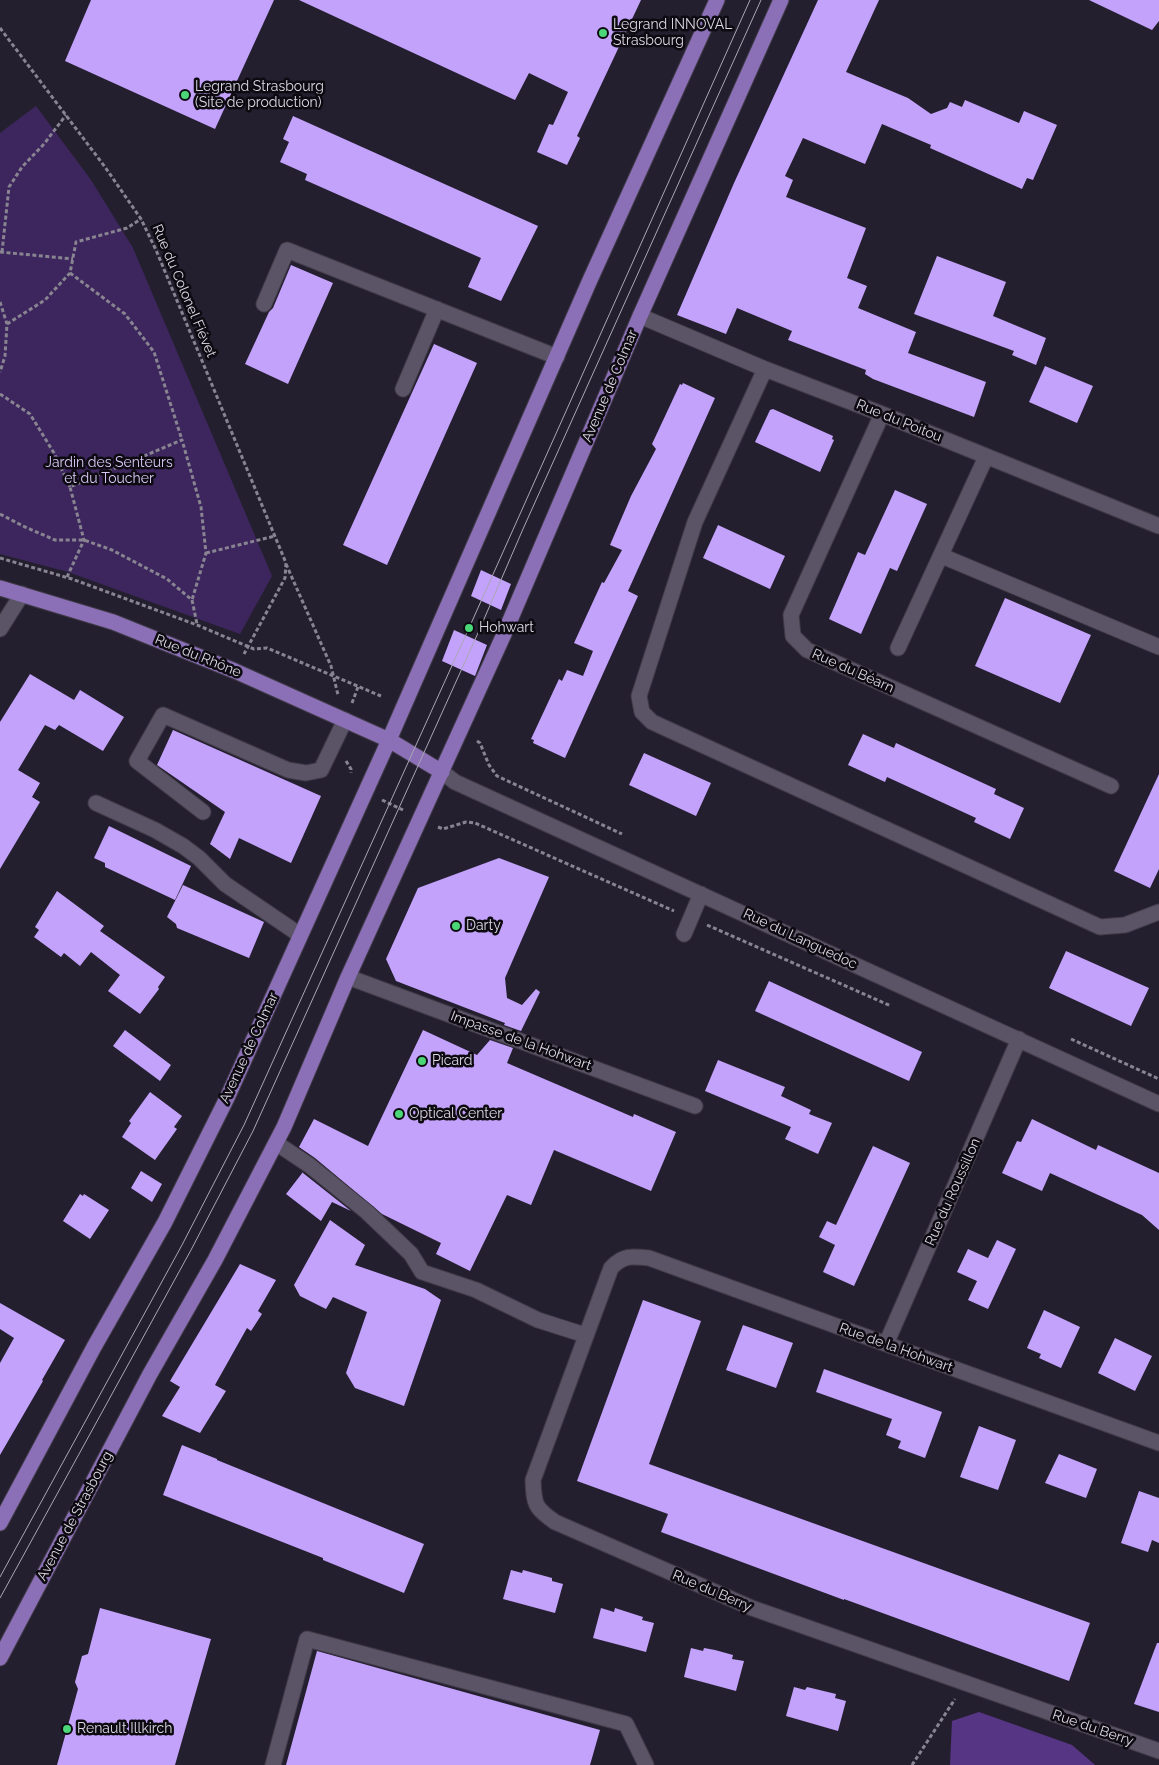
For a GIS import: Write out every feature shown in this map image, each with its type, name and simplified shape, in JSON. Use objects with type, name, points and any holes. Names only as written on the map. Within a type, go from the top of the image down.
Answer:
[{"type":"main road","name":"Avenue de Colmar","points":[[0,1524],[94,1347],[165,1222],[226,1098],[390,740],[557,357],[717,0]]},
{"type":"main road","name":"Avenue de Colmar","points":[[150,1374],[215,1260],[284,1127],[348,976],[505,632],[640,316],[780,0]]},
{"type":"main road","name":"Rue du Rhône","points":[[0,588],[113,622],[234,671],[390,740]]},
{"type":"main road","points":[[390,740],[442,772]]},
{"type":"main road","name":"Avenue de Strasbourg","points":[[0,1658],[150,1374]]},
{"type":"street","points":[[264,304],[287,250],[557,357]]},
{"type":"street","points":[[403,389],[437,309]]},
{"type":"street","name":"Rue du Poitou","points":[[640,316],[765,369],[882,414],[1159,526]]},
{"type":"street","points":[[765,369],[695,522],[639,696],[642,712],[652,722],[1100,927],[1125,925],[1159,912]]},
{"type":"street","name":"Rue du Béarn","points":[[882,414],[791,615],[793,636],[807,650],[1111,786]]},
{"type":"street","points":[[898,648],[986,457]]},
{"type":"street","points":[[942,556],[1159,647]]},
{"type":"street","points":[[0,629],[22,594]]},
{"type":"street","points":[[203,812],[137,761],[163,715],[288,770],[306,773],[321,770],[345,720]]},
{"type":"street","name":"Rue du Languedoc","points":[[442,772],[456,782],[480,794],[1159,1104]]},
{"type":"street","points":[[96,803],[155,830],[183,846],[199,858],[225,884],[300,935]]},
{"type":"street","points":[[684,934],[701,894]]},
{"type":"street","name":"Impasse de la Hohwart","points":[[348,976],[695,1106]]},
{"type":"street","name":"Rue du Roussillon","points":[[886,1344],[1019,1039]]},
{"type":"street","points":[[276,1143],[309,1165],[367,1212],[411,1254],[422,1272],[476,1290],[538,1320],[585,1335]]},
{"type":"street","name":"Rue de la Hohwart","points":[[632,1256],[649,1258],[1159,1443]]},
{"type":"street","name":"Rue du Berry","points":[[632,1256],[618,1260],[611,1268],[585,1335],[533,1480],[534,1497],[539,1511],[555,1522],[752,1608],[1159,1751]]},
{"type":"street","points":[[273,1765],[307,1639],[626,1724],[646,1765]]},
{"type":"path","name":"Rue du Colonel Fiévet","points":[[0,28],[105,167],[141,219],[156,250],[274,536],[331,666],[345,720]]},
{"type":"path","points":[[66,115],[44,144],[22,167],[9,187],[1,252],[73,259]]},
{"type":"path","points":[[7,324],[45,300],[70,273],[76,242],[128,228],[141,219]]},
{"type":"path","points":[[70,273],[125,314],[154,352],[201,507],[206,553],[192,600],[197,625]]},
{"type":"path","points":[[0,302],[7,324],[5,356],[0,372]]},
{"type":"path","points":[[0,394],[30,414],[54,452],[70,487],[84,540],[66,577]]},
{"type":"path","points":[[70,487],[182,440]]},
{"type":"path","points":[[0,514],[56,540],[84,540],[112,550],[167,579],[192,600]]},
{"type":"path","points":[[206,553],[274,536]]},
{"type":"path","points":[[0,558],[66,577],[197,625],[254,649],[267,648],[381,696]]},
{"type":"path","points":[[234,671],[285,578],[286,563]]},
{"type":"path","points":[[472,738],[480,743],[489,765],[497,776]]},
{"type":"path","points":[[365,792],[420,818]]},
{"type":"path","name":"Rue du Languedoc","points":[[420,818],[443,829],[466,822],[475,823],[893,1006]]},
{"type":"path","points":[[912,1765],[965,1684]]},
{"type":"green space","name":"Jardin des Senteurs et du Toucher","points":[[36,106],[91,180],[133,248],[272,576],[240,634],[68,572],[0,554],[0,133]]},
{"type":"shaded area","points":[[979,1712],[1072,1745],[1095,1765],[950,1765],[952,1721]]},
{"type":"building","name":"Legrand Strasbourg (Site de production)","points":[[91,0],[274,0],[215,129],[65,61]]},
{"type":"building","points":[[299,0],[641,0],[577,136],[580,138],[567,165],[537,152],[549,124],[553,125],[568,92],[529,73],[515,100]]},
{"type":"building","points":[[818,0],[879,0],[846,72],[908,98],[931,114],[947,108],[950,102],[962,107],[965,100],[1019,123],[1024,111],[1057,125],[1033,180],[1027,178],[1022,189],[930,148],[931,145],[882,124],[865,164],[803,138],[785,176],[793,180],[786,197],[866,228],[847,278],[867,286],[858,308],[916,332],[908,353],[986,382],[974,417],[873,379],[865,374],[866,370],[788,340],[792,331],[737,308],[726,334],[677,315],[734,183]]},
{"type":"building","points":[[1089,0],[1159,0],[1159,21],[1152,30]]},
{"type":"building","points":[[293,116],[538,226],[501,301],[468,287],[481,258],[305,180],[307,174],[280,162],[289,142],[283,139]]},
{"type":"building","points":[[937,256],[1006,282],[993,316],[1046,338],[1036,365],[1012,355],[1014,351],[914,314]]},
{"type":"building","points":[[291,265],[333,283],[288,384],[245,364],[269,312],[273,308]]},
{"type":"building","points":[[434,344],[477,363],[387,565],[343,545]]},
{"type":"building","points":[[1045,366],[1093,386],[1077,423],[1029,402]]},
{"type":"building","points":[[683,383],[715,398],[628,591],[638,596],[565,758],[533,743],[534,740],[531,739],[559,679],[562,681],[567,670],[583,676],[593,651],[574,643],[602,582],[604,583],[622,550],[610,545],[631,496],[656,449],[652,444],[680,384],[682,385]]},
{"type":"building","points":[[773,409],[833,436],[832,439],[834,440],[820,472],[755,442],[770,410]]},
{"type":"building","points":[[895,490],[927,504],[897,571],[890,568],[861,634],[829,619],[858,552],[865,555]]},
{"type":"building","points":[[718,525],[785,556],[770,589],[703,558]]},
{"type":"building","points":[[481,570],[511,584],[501,610],[471,596]]},
{"type":"building","points":[[1005,598],[1091,635],[1060,703],[975,666]]},
{"type":"building","points":[[454,630],[487,645],[475,676],[442,661]]},
{"type":"building","points":[[30,674],[74,700],[80,690],[124,717],[103,751],[59,725],[55,730],[45,725],[18,770],[40,783],[32,797],[40,802],[0,869],[0,722]]},
{"type":"building","points":[[173,730],[321,796],[291,863],[239,838],[230,859],[210,844],[225,812],[157,765]]},
{"type":"building","points":[[863,734],[894,748],[896,743],[996,789],[994,794],[1024,808],[1010,839],[974,822],[976,818],[887,777],[885,782],[848,765]]},
{"type":"building","points":[[644,753],[711,783],[696,816],[629,785]]},
{"type":"building","points":[[1159,774],[1159,869],[1150,888],[1114,871]]},
{"type":"building","points":[[109,826],[191,866],[175,900],[105,867],[105,863],[94,858]]},
{"type":"building","points":[[499,858],[549,877],[505,978],[507,998],[522,1005],[536,989],[540,992],[521,1031],[396,981],[386,959],[418,888]]},
{"type":"building","points":[[183,885],[264,922],[249,958],[177,928],[176,924],[167,917]]},
{"type":"building","points":[[57,891],[104,926],[100,931],[165,977],[158,987],[159,989],[140,1014],[108,991],[120,975],[91,952],[80,966],[64,953],[61,957],[34,937],[39,930],[35,927]]},
{"type":"building","points":[[1066,951],[1149,988],[1131,1026],[1049,988]]},
{"type":"building","points":[[769,981],[922,1052],[909,1081],[755,1011]]},
{"type":"building","points":[[125,1030],[171,1065],[160,1081],[113,1046]]},
{"type":"building","points":[[423,1030],[477,1055],[490,1040],[513,1048],[507,1063],[633,1117],[634,1114],[676,1132],[651,1191],[554,1150],[531,1205],[507,1195],[470,1271],[436,1254],[441,1243],[382,1214],[299,1147],[314,1119],[368,1146]]},
{"type":"building","points":[[718,1060],[785,1087],[781,1096],[811,1110],[809,1114],[832,1123],[818,1154],[785,1139],[791,1127],[705,1091]]},
{"type":"building","points":[[150,1092],[182,1116],[174,1127],[177,1129],[155,1160],[122,1137],[131,1123],[129,1121]]},
{"type":"building","points":[[1032,1119],[1096,1150],[1098,1145],[1159,1173],[1159,1230],[1142,1215],[1050,1173],[1042,1191],[1002,1173],[1017,1141],[1021,1142]]},
{"type":"building","points":[[873,1146],[910,1163],[854,1286],[823,1272],[835,1245],[819,1237],[827,1221],[836,1225]]},
{"type":"building","points":[[141,1171],[162,1184],[152,1202],[131,1188]]},
{"type":"building","points":[[303,1172],[351,1211],[332,1202],[321,1221],[286,1194]]},
{"type":"building","points":[[80,1194],[83,1196],[84,1194],[109,1210],[90,1239],[63,1221]]},
{"type":"building","points":[[330,1220],[365,1245],[355,1265],[425,1289],[441,1300],[404,1406],[355,1388],[346,1373],[367,1312],[333,1297],[326,1309],[300,1296],[294,1285]]},
{"type":"building","points":[[997,1240],[1016,1249],[988,1309],[968,1300],[977,1281],[957,1272],[968,1249],[988,1258]]},
{"type":"building","points":[[240,1264],[276,1280],[258,1311],[262,1314],[251,1331],[247,1328],[215,1385],[226,1391],[200,1433],[162,1416],[180,1387],[170,1381]]},
{"type":"building","points":[[643,1300],[701,1321],[649,1464],[1090,1623],[1069,1681],[661,1532],[668,1514],[577,1481]]},
{"type":"building","points":[[0,1303],[65,1340],[0,1455],[0,1363],[14,1338],[0,1329]]},
{"type":"building","points":[[1044,1310],[1080,1327],[1061,1368],[1039,1358],[1041,1354],[1027,1348]]},
{"type":"building","points":[[743,1325],[793,1343],[776,1388],[726,1370]]},
{"type":"building","points":[[1115,1338],[1152,1356],[1135,1391],[1098,1373]]},
{"type":"building","points":[[824,1369],[942,1412],[925,1458],[898,1448],[901,1441],[886,1435],[892,1419],[816,1392]]},
{"type":"building","points":[[979,1426],[1016,1440],[998,1490],[960,1477]]},
{"type":"building","points":[[182,1445],[424,1544],[404,1593],[323,1560],[323,1558],[163,1495]]},
{"type":"building","points":[[1059,1454],[1097,1469],[1086,1498],[1045,1483]]},
{"type":"building","points":[[1139,1491],[1159,1498],[1159,1543],[1152,1540],[1148,1552],[1121,1543]]},
{"type":"building","points":[[511,1570],[522,1573],[523,1570],[552,1578],[552,1581],[563,1584],[555,1613],[503,1599]]},
{"type":"building","points":[[100,1608],[211,1639],[175,1765],[57,1765],[78,1689],[75,1682],[82,1656],[88,1654]]},
{"type":"building","points":[[601,1608],[614,1612],[615,1608],[643,1617],[642,1620],[654,1623],[646,1652],[593,1638]]},
{"type":"building","points":[[1157,1643],[1159,1643],[1159,1712],[1134,1704]]},
{"type":"building","points":[[691,1648],[703,1651],[704,1648],[715,1650],[733,1655],[732,1659],[744,1661],[736,1691],[684,1677]]},
{"type":"building","points":[[317,1651],[600,1730],[590,1765],[286,1765]]},
{"type":"building","points":[[794,1687],[805,1690],[807,1687],[836,1694],[835,1698],[846,1701],[838,1731],[786,1716]]},
{"type":"tram line","points":[[0,1577],[182,1245],[244,1125],[750,0]]},
{"type":"tram line","points":[[0,1598],[191,1250],[253,1131],[761,0]]},
{"type":"place","name":"Legrand INNOVAL Strasbourg","points":[[603,33]]},
{"type":"place","name":"Legrand Strasbourg (Site de production)","points":[[185,95]]},
{"type":"place","name":"Hohwart","points":[[469,628]]},
{"type":"place","name":"Darty","points":[[456,926]]},
{"type":"place","name":"Picard","points":[[422,1061]]},
{"type":"place","name":"Optical Center","points":[[399,1114]]},
{"type":"place","name":"Renault Illkirch","points":[[67,1729]]}]
